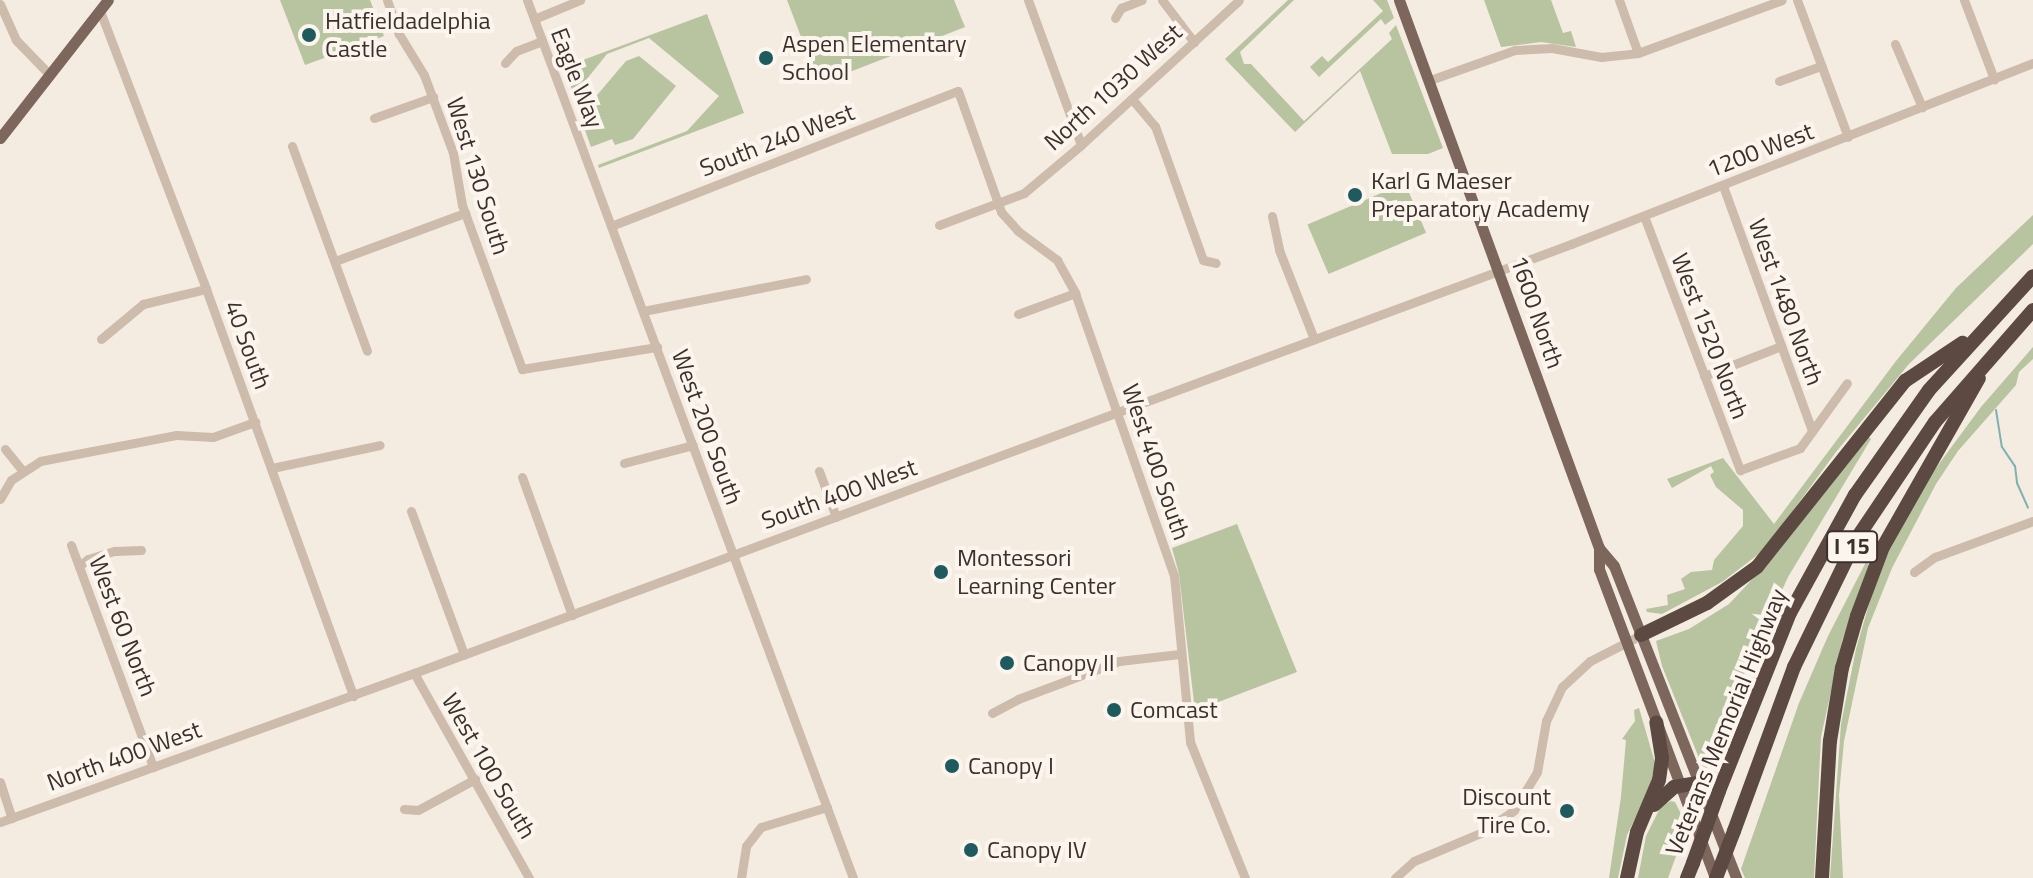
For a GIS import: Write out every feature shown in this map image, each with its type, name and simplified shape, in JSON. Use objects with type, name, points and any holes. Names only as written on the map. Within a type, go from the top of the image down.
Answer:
[{"type":"highway","name":"Veterans Memorial Highway","points":[[1687,878],[1769,661],[1822,551],[1889,444],[1979,331],[2033,276]]},
{"type":"highway","name":"Veterans Memorial Highway","points":[[1716,878],[1794,667],[1844,562],[1918,445],[1995,350],[2033,310]]},
{"type":"highway","points":[[1641,635],[1716,598],[1757,567],[1905,381],[1979,331]]},
{"type":"highway","points":[[1822,878],[1830,741],[1842,668],[1857,616],[1883,547],[1995,350]]},
{"type":"highway","points":[[1627,878],[1661,770],[1656,722]]},
{"type":"highway","points":[[1644,818],[1667,791],[1701,782]]},
{"type":"main road","points":[[0,137],[108,0]]},
{"type":"main road","name":"1600 North","points":[[1399,0],[1599,548],[1599,569],[1716,878]]},
{"type":"main road","name":"1600 North","points":[[1599,548],[1614,566],[1736,878]]},
{"type":"street","name":"West 130 South","points":[[387,0],[399,34],[433,97],[460,174],[465,213],[522,369],[657,347]]},
{"type":"street","name":"Eagle Way","points":[[527,0],[590,169]]},
{"type":"street","points":[[534,19],[580,0]]},
{"type":"street","points":[[1028,0],[1081,145]]},
{"type":"street","points":[[1115,18],[1121,8],[1142,0]]},
{"type":"street","points":[[1162,0],[1194,42]]},
{"type":"street","name":"North 1030 West","points":[[939,225],[1024,193],[1239,0]]},
{"type":"street","points":[[1619,0],[1638,53]]},
{"type":"street","points":[[1430,80],[1515,50],[1552,48],[1601,57],[1638,53],[1782,0]]},
{"type":"street","points":[[1797,0],[1848,137]]},
{"type":"street","points":[[1964,0],[1994,79]]},
{"type":"street","points":[[0,4],[16,40],[49,74]]},
{"type":"street","name":"40 South","points":[[100,11],[206,289],[353,696]]},
{"type":"street","points":[[505,63],[516,51],[542,41]]},
{"type":"street","points":[[1895,44],[1922,107]]},
{"type":"street","name":"1200 West","points":[[1430,296],[1723,186],[2033,63]]},
{"type":"street","points":[[1779,81],[1821,66]]},
{"type":"street","name":"West 400 South","points":[[958,91],[997,202],[1018,231],[1057,260],[1075,293],[1174,575],[1190,742],[1245,878]]},
{"type":"street","name":"South 240 West","points":[[611,226],[958,91]]},
{"type":"street","points":[[374,118],[433,97]]},
{"type":"street","points":[[1132,99],[1149,116],[1203,260],[1216,263]]},
{"type":"street","points":[[292,146],[367,351]]},
{"type":"street","name":"West 200 South","points":[[590,169],[853,878]]},
{"type":"street","name":"West 1480 North","points":[[1723,186],[1812,431]]},
{"type":"street","points":[[335,261],[465,213]]},
{"type":"street","points":[[1272,216],[1279,250],[1314,339]]},
{"type":"street","name":"West 1520 North","points":[[1644,216],[1740,470],[1800,448],[1812,431]]},
{"type":"street","points":[[643,311],[806,279]]},
{"type":"street","points":[[101,339],[143,304],[206,289]]},
{"type":"street","points":[[1018,314],[1075,293]]},
{"type":"street","name":"South 400 West","points":[[261,729],[1430,296]]},
{"type":"street","points":[[1704,376],[1781,346]]},
{"type":"street","points":[[1812,431],[1847,383]]},
{"type":"street","points":[[0,499],[22,470],[55,457],[176,435],[213,437],[255,422]]},
{"type":"street","points":[[272,468],[380,445]]},
{"type":"street","points":[[624,463],[693,445]]},
{"type":"street","points":[[5,449],[22,470]]},
{"type":"street","points":[[819,471],[836,517]]},
{"type":"street","points":[[522,477],[572,615]]},
{"type":"street","points":[[411,511],[464,654]]},
{"type":"street","points":[[1914,572],[1935,557],[2033,521]]},
{"type":"street","name":"West 60 North","points":[[71,545],[153,767]]},
{"type":"street","points":[[79,566],[88,559],[115,551],[141,550]]},
{"type":"street","points":[[1395,878],[1414,861],[1483,832],[1514,810],[1537,772],[1546,721],[1562,687],[1590,661],[1641,635]]},
{"type":"street","points":[[992,713],[1003,705],[1119,661],[1180,654]]},
{"type":"street","name":"West 100 South","points":[[414,673],[529,878]]},
{"type":"street","name":"North 400 West","points":[[0,822],[261,729]]},
{"type":"street","points":[[404,809],[418,810],[475,779]]},
{"type":"street","points":[[0,782],[12,818]]},
{"type":"street","points":[[741,878],[746,846],[761,827],[827,807]]},
{"type":"green space","points":[[280,0],[370,0],[384,36],[305,65]]},
{"type":"green space","points":[[787,0],[954,0],[965,27],[819,84]]},
{"type":"green space","points":[[1288,0],[1294,0],[1240,52],[1244,64],[1251,64],[1304,121],[1392,39],[1389,33],[1396,25],[1443,148],[1428,154],[1392,154],[1360,71],[1295,132],[1225,59]]},
{"type":"green space","points":[[1373,0],[1387,0],[1394,18],[1385,25],[1381,19],[1319,77],[1310,67],[1322,56],[1328,62],[1383,11]]},
{"type":"green space","points":[[1484,0],[1551,0],[1563,33],[1571,31],[1576,47],[1541,42],[1501,47]]},
{"type":"green space","points":[[707,14],[744,113],[599,168],[598,165],[687,131],[719,96],[649,38],[607,54],[574,95],[564,67]]},
{"type":"green space","points":[[639,56],[676,86],[633,139],[615,145],[612,139],[591,147],[576,105],[582,103],[587,107],[626,61]]},
{"type":"green space","points":[[1405,183],[1426,233],[1329,274],[1307,224]]},
{"type":"green space","points":[[2033,215],[2033,244],[1909,364],[1836,452],[1764,550],[1722,582],[1662,614],[1647,612],[1646,609],[1668,605],[1667,595],[1685,589],[1681,579],[1691,572],[1712,570],[1714,560],[1743,526],[1743,510],[1716,487],[1710,475],[1714,472],[1711,466],[1672,488],[1667,479],[1723,458],[1774,524],[1896,361],[1956,288]]},
{"type":"green space","points":[[2033,347],[2033,359],[2019,372],[2016,385],[1958,451],[1936,484],[1892,568],[1868,628],[1844,741],[1839,795],[1843,878],[1830,878],[1841,724],[1856,649],[1875,584],[1896,534],[1930,476],[1981,407]]},
{"type":"green space","points":[[1867,435],[1871,439],[1788,577],[1737,690],[1705,773],[1662,666],[1656,641],[1689,629],[1729,604],[1776,554]]},
{"type":"green space","points":[[1237,524],[1297,672],[1195,711],[1179,574],[1172,548]]},
{"type":"green space","points":[[1866,562],[1869,565],[1842,641],[1821,737],[1814,878],[1745,878],[1741,869],[1799,703],[1828,636]]},
{"type":"green space","points":[[1639,708],[1655,763],[1650,788],[1627,835],[1618,878],[1609,878],[1621,797],[1626,740],[1622,739],[1635,721],[1634,710]]},
{"type":"green space","points":[[1675,802],[1687,826],[1668,878],[1638,878],[1646,836],[1661,806]]},
{"type":"waterway","points":[[1996,410],[2002,447],[2015,466],[2017,483],[2028,508]]},
{"type":"place","name":"Hatfieldadelphia Castle","points":[[309,35]]},
{"type":"place","name":"Aspen Elementary School","points":[[766,58]]},
{"type":"place","name":"Karl G Maeser Preparatory Academy","points":[[1355,195]]},
{"type":"place","name":"Montessori Learning Center","points":[[941,572]]},
{"type":"place","name":"Canopy II","points":[[1007,663]]},
{"type":"place","name":"Comcast","points":[[1114,710]]},
{"type":"place","name":"Canopy I","points":[[952,766]]},
{"type":"place","name":"Discount Tire Co.","points":[[1567,811]]},
{"type":"place","name":"Canopy IV","points":[[971,850]]}]
